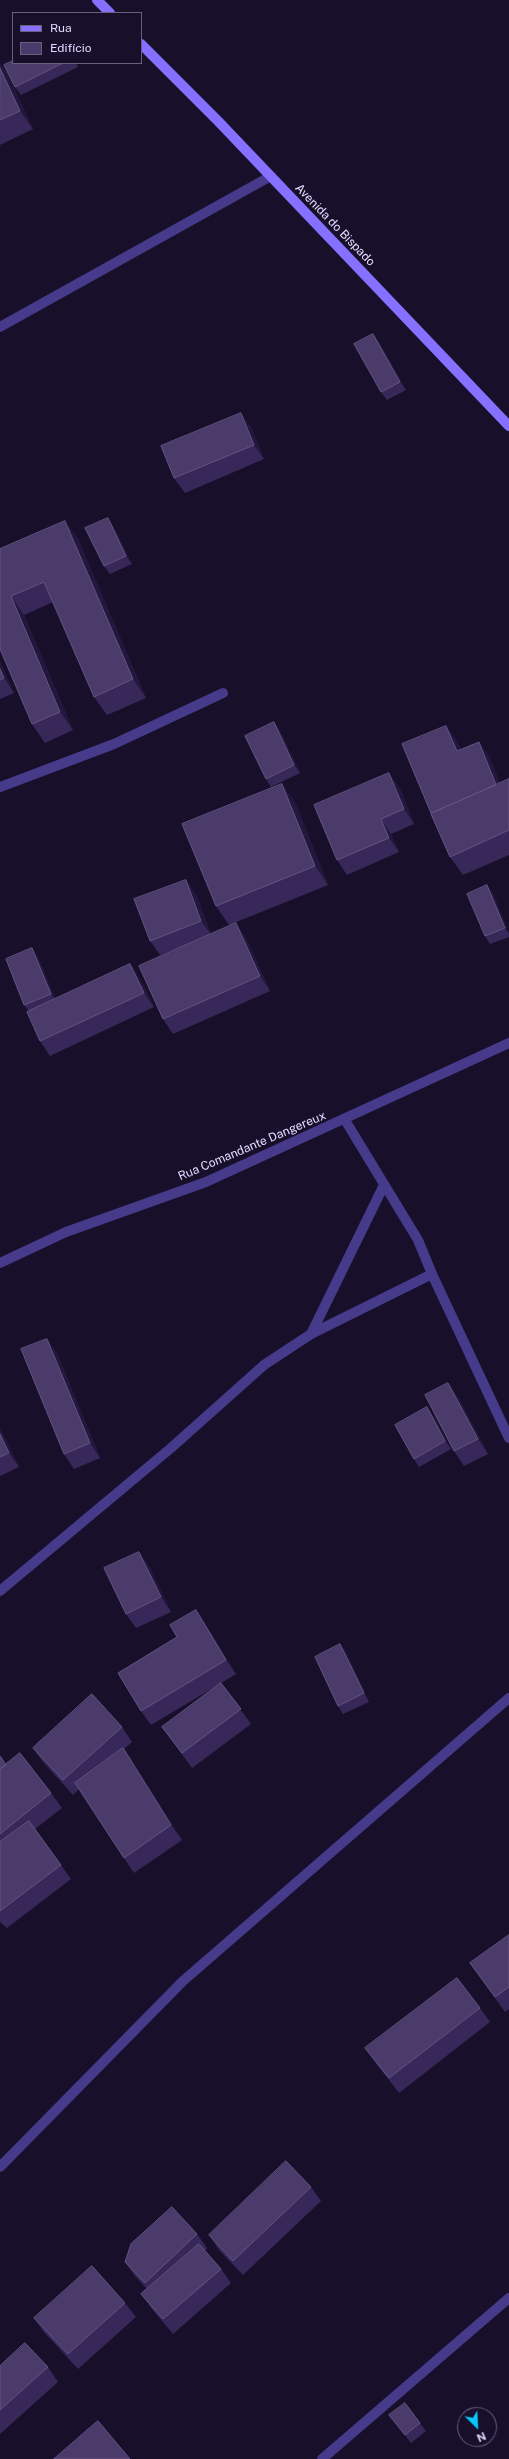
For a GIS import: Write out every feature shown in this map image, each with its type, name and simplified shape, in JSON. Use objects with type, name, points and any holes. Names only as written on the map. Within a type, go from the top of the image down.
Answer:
[{"type":"main road","points":[[97,0],[109,12]]},
{"type":"main road","name":"Avenida do Bispado","points":[[142,45],[271,176],[509,426]]},
{"type":"street","points":[[0,327],[271,176]]},
{"type":"street","points":[[0,787],[114,744],[223,693]]},
{"type":"street","name":"Rua Comandante Dangereux","points":[[0,1263],[66,1232],[206,1182],[345,1120],[509,1043]]},
{"type":"street","points":[[345,1120],[418,1240],[432,1274],[509,1438]]},
{"type":"street","points":[[311,1334],[384,1185]]},
{"type":"street","points":[[0,1591],[171,1448],[264,1365],[311,1334],[432,1274]]},
{"type":"street","points":[[0,2167],[183,1981],[509,1698]]},
{"type":"street","points":[[322,2459],[509,2298]]},
{"type":"building","points":[[12,61],[12,64],[61,64],[15,87],[4,65]]},
{"type":"building","points":[[0,68],[20,111],[0,120]]},
{"type":"building","points":[[373,334],[400,382],[381,392],[354,344]]},
{"type":"building","points":[[241,413],[254,445],[174,478],[161,446]]},
{"type":"building","points":[[108,518],[126,556],[104,566],[85,528]]},
{"type":"building","points":[[65,521],[133,679],[94,697],[44,582],[11,596],[60,712],[32,724],[0,649],[0,549]]},
{"type":"building","points":[[0,669],[4,678],[0,680]]},
{"type":"building","points":[[274,722],[294,765],[266,779],[245,736]]},
{"type":"building","points":[[446,726],[457,751],[479,742],[496,785],[431,813],[402,744]]},
{"type":"building","points":[[389,773],[404,809],[381,819],[389,838],[337,860],[314,805]]},
{"type":"building","points":[[509,779],[509,830],[450,857],[431,814]]},
{"type":"building","points":[[282,784],[315,866],[216,906],[182,824]]},
{"type":"building","points":[[186,880],[201,921],[150,941],[134,899]]},
{"type":"building","points":[[487,885],[505,928],[485,936],[467,894]]},
{"type":"building","points":[[236,923],[260,976],[163,1019],[139,966]]},
{"type":"building","points":[[32,948],[51,994],[24,1005],[6,959]]},
{"type":"building","points":[[130,964],[144,993],[40,1041],[27,1012]]},
{"type":"building","points":[[47,1339],[90,1443],[64,1454],[21,1349]]},
{"type":"building","points":[[448,1383],[478,1439],[454,1451],[425,1395]]},
{"type":"building","points":[[427,1407],[445,1441],[414,1459],[395,1425]]},
{"type":"building","points":[[0,1434],[9,1453],[0,1457]]},
{"type":"building","points":[[139,1552],[161,1597],[126,1614],[104,1568]]},
{"type":"building","points":[[196,1610],[226,1660],[141,1711],[118,1673],[177,1637],[170,1625]]},
{"type":"building","points":[[340,1644],[364,1693],[338,1706],[315,1657]]},
{"type":"building","points":[[221,1683],[241,1709],[182,1753],[162,1727]]},
{"type":"building","points":[[92,1694],[122,1727],[63,1780],[33,1748]]},
{"type":"building","points":[[123,1748],[171,1825],[124,1858],[75,1783]]},
{"type":"building","points":[[20,1753],[51,1793],[0,1834],[0,1769]]},
{"type":"building","points":[[0,1756],[6,1765],[0,1769]]},
{"type":"building","points":[[29,1821],[61,1865],[0,1911],[0,1842]]},
{"type":"building","points":[[509,1935],[509,1987],[495,1997],[470,1963]]},
{"type":"building","points":[[457,1978],[480,2008],[389,2078],[365,2048]]},
{"type":"building","points":[[286,2161],[311,2187],[233,2261],[209,2235]]},
{"type":"building","points":[[172,2207],[197,2234],[145,2283],[125,2262],[131,2244]]},
{"type":"building","points":[[199,2244],[221,2269],[163,2319],[141,2294]]},
{"type":"building","points":[[92,2266],[125,2303],[68,2354],[34,2318]]},
{"type":"building","points":[[25,2343],[48,2367],[0,2410],[0,2366]]},
{"type":"building","points":[[405,2403],[420,2423],[405,2435],[389,2415]]},
{"type":"building","points":[[98,2421],[130,2459],[54,2459]]}]
